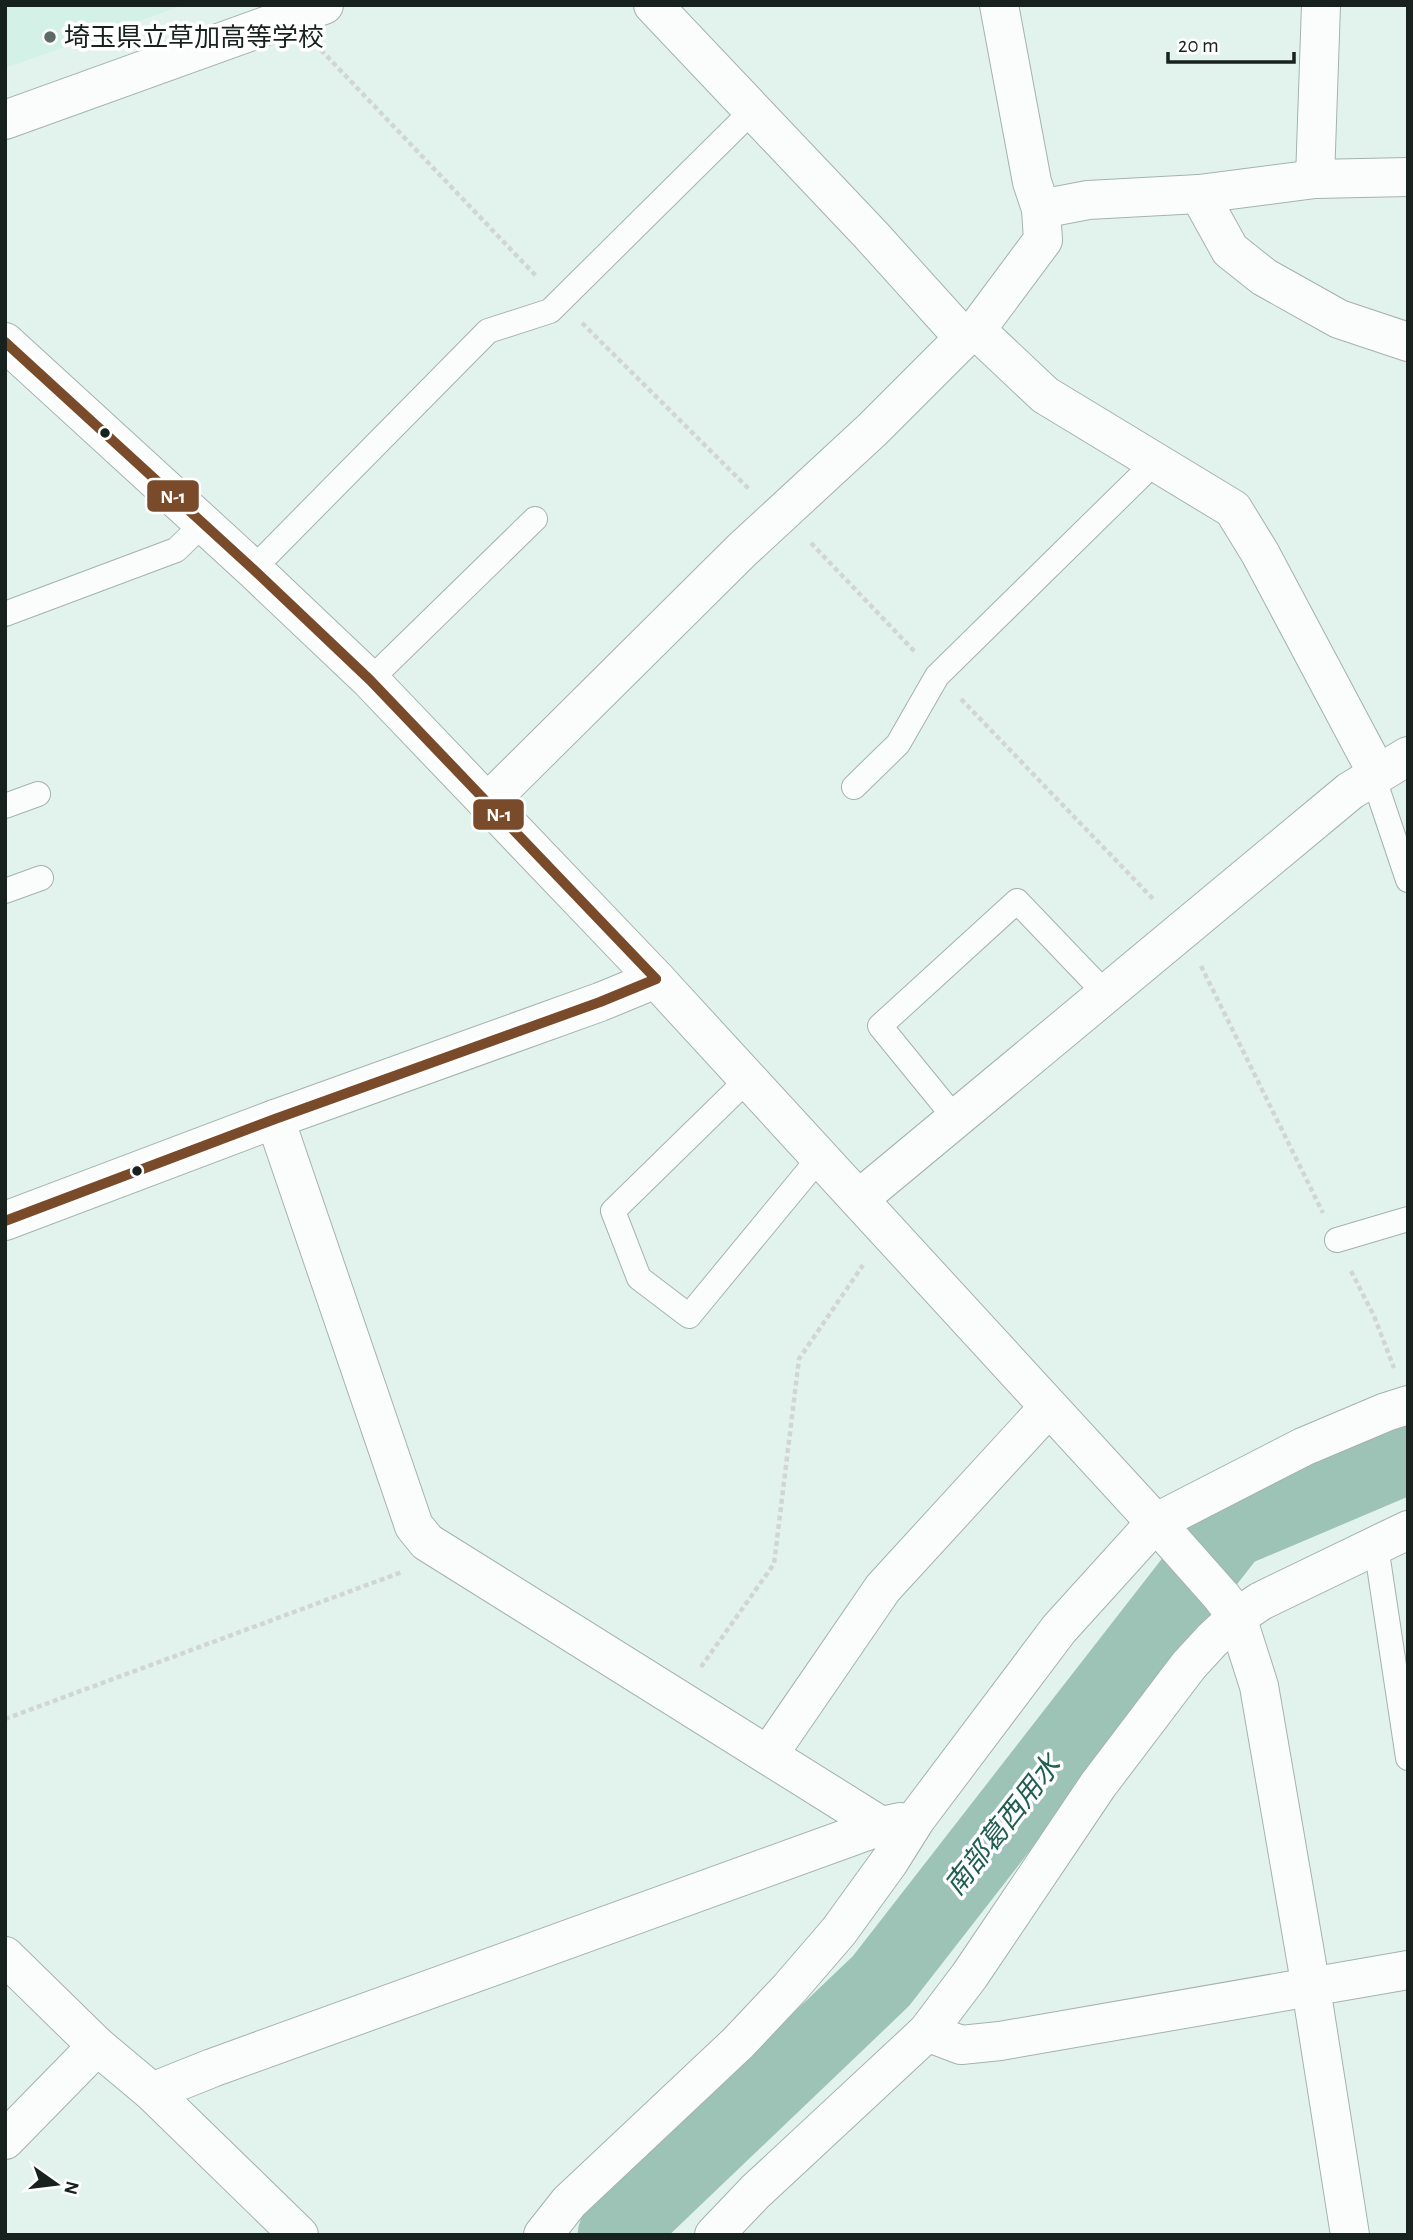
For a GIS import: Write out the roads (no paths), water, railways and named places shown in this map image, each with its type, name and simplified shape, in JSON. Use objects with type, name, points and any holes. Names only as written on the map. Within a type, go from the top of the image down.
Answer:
[{"type":"street","points":[[653,5],[970,334],[1045,395],[1233,509],[1386,768],[1350,791],[859,1199]]},
{"type":"street","points":[[487,803],[742,550],[873,429],[970,334],[1043,240],[1041,209],[1032,181],[999,5]]},
{"type":"street","points":[[1315,178],[1321,5]]},
{"type":"street","points":[[5,120],[307,11]]},
{"type":"street","points":[[1041,209],[1087,200],[1199,194],[1315,178],[1408,177]]},
{"type":"street","points":[[1199,194],[1230,250],[1264,277],[1339,319],[1408,342]]},
{"type":"street","points":[[5,342],[370,680],[656,979],[1230,1607],[1259,1686],[1350,2235]]},
{"type":"street","points":[[5,1221],[656,979]]},
{"type":"street","points":[[275,1119],[415,1527],[427,1542],[769,1754],[899,1822]]},
{"type":"street","points":[[543,2235],[569,2202],[683,2095],[789,1989],[839,1931],[889,1862],[899,1822],[1059,1629],[1161,1529],[1303,1447],[1408,1405]]},
{"type":"street","points":[[769,1754],[883,1588],[1048,1408]]},
{"type":"street","points":[[714,2235],[755,2192],[927,2032],[970,1975],[1098,1785],[1230,1607],[1280,1591],[1392,1538]]},
{"type":"street","points":[[152,2092],[212,2068],[899,1822]]},
{"type":"street","points":[[5,1956],[97,2046],[152,2092],[299,2235]]},
{"type":"street","points":[[927,2032],[961,2045],[1000,2041],[1408,1970]]},
{"type":"street","points":[[5,2140],[97,2046]]},
{"type":"lane","points":[[253,569],[488,331],[550,311],[753,110]]},
{"type":"lane","points":[[854,787],[898,744],[937,676],[1155,462]]},
{"type":"lane","points":[[370,680],[535,519]]},
{"type":"lane","points":[[5,614],[176,551],[203,524]]},
{"type":"lane","points":[[1386,768],[1408,880]]},
{"type":"lane","points":[[5,806],[38,794]]},
{"type":"lane","points":[[5,891],[41,878]]},
{"type":"lane","points":[[955,1118],[880,1026],[1017,901],[1106,994]]},
{"type":"lane","points":[[748,1079],[613,1211],[639,1278],[689,1316],[820,1157]]},
{"type":"lane","points":[[1337,1240],[1408,1219]]},
{"type":"lane","points":[[1392,1538],[1408,1758]]},
{"type":"waterway","name":"南部葛西用水","points":[[615,2235],[881,1981],[1231,1531],[1408,1456]]},
{"type":"place","name":"埼玉県立草加高等学校","points":[[50,37]]}]
